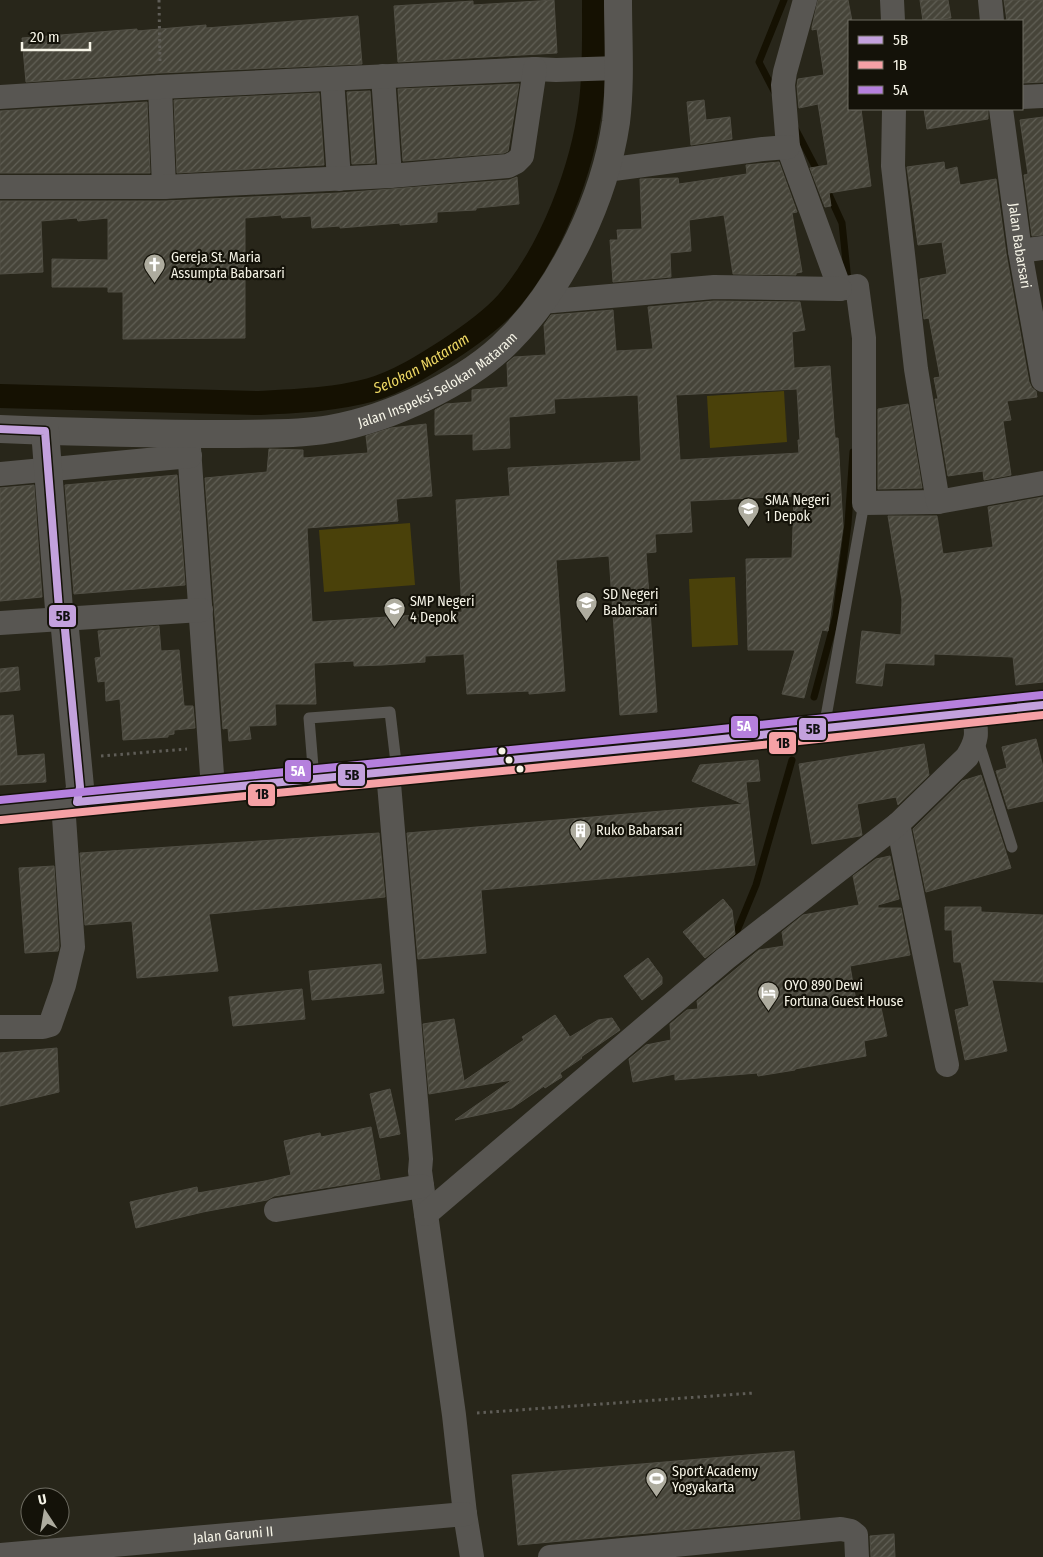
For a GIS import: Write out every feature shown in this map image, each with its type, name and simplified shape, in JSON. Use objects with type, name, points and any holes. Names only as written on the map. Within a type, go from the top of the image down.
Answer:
[{"type":"street","name":"Jalan Inspeksi Selokan Mataram","points":[[0,429],[46,431],[189,445],[307,433],[332,429],[383,415],[431,394],[486,360],[510,340],[541,302],[579,238],[606,170],[616,122],[615,68],[618,0]]},
{"type":"street","points":[[805,0],[783,84],[788,147],[840,289]]},
{"type":"street","points":[[892,0],[893,20]]},
{"type":"street","points":[[990,0],[992,20]]},
{"type":"street","points":[[0,97],[383,76],[615,68]]},
{"type":"street","points":[[0,187],[164,187],[390,176],[508,166],[522,156],[546,70]]},
{"type":"street","points":[[383,76],[390,176]]},
{"type":"street","points":[[332,79],[339,179]]},
{"type":"street","points":[[160,87],[164,187]]},
{"type":"street","points":[[1023,97],[1043,96]]},
{"type":"street","points":[[894,110],[894,166],[916,369],[938,502]]},
{"type":"street","name":"Jalan Babarsari","points":[[1001,110],[1032,249],[1043,380]]},
{"type":"street","points":[[606,170],[763,148],[788,147]]},
{"type":"street","points":[[541,302],[714,287],[840,289],[857,286],[864,338],[864,503],[938,502],[1043,483]]},
{"type":"street","points":[[0,1027],[44,1027],[50,1025],[64,984],[73,947],[70,788],[46,431]]},
{"type":"street","points":[[0,474],[48,470],[189,445],[213,789]]},
{"type":"street","points":[[0,623],[59,616],[201,610]]},
{"type":"street","points":[[59,616],[78,758],[80,787],[70,803]]},
{"type":"street","points":[[0,810],[809,730],[975,724],[1043,705]]},
{"type":"street","points":[[426,1214],[725,959],[898,824],[967,757],[973,748],[975,724]]},
{"type":"street","points":[[392,771],[421,1159],[420,1171],[472,1557]]},
{"type":"street","points":[[898,824],[947,1065]]},
{"type":"street","points":[[276,1210],[422,1186]]},
{"type":"street","name":"Jalan Garuni II","points":[[0,1554],[465,1514]]},
{"type":"street","points":[[550,1557],[841,1530],[851,1531],[856,1535],[857,1557]]},
{"type":"lane","points":[[809,730],[864,503]]},
{"type":"lane","points":[[314,779],[309,718],[390,712],[392,771]]},
{"type":"lane","points":[[975,724],[1012,847]]},
{"type":"path","points":[[160,0],[160,87]]},
{"type":"path","points":[[78,758],[210,747]]},
{"type":"path","points":[[454,1415],[754,1393]]},
{"type":"shaded area","points":[[784,391],[787,442],[710,448],[707,396]]},
{"type":"shaded area","points":[[410,523],[415,585],[324,592],[319,530]]},
{"type":"shaded area","points":[[735,577],[738,645],[692,647],[689,579]]},
{"type":"building","points":[[554,0],[557,53],[398,62],[394,6],[473,1],[473,5]]},
{"type":"building","points":[[818,0],[848,0],[852,20],[848,20],[848,110],[861,110],[871,186],[829,193],[831,206],[825,207],[810,168],[828,165],[818,104],[799,108],[797,86],[798,79],[824,75],[817,29],[812,30]]},
{"type":"building","points":[[920,0],[948,0],[951,18],[923,20]]},
{"type":"building","points":[[1004,0],[1043,0],[1043,82],[1023,83],[1023,20],[1007,20]]},
{"type":"building","points":[[358,16],[362,64],[159,73],[26,82],[22,38],[206,25],[206,28]]},
{"type":"building","points":[[519,84],[508,151],[504,153],[403,161],[398,89]]},
{"type":"building","points":[[370,91],[375,163],[352,164],[347,92]]},
{"type":"building","points":[[319,93],[324,165],[177,173],[174,100]]},
{"type":"building","points":[[704,100],[706,120],[730,117],[732,139],[691,145],[687,102]]},
{"type":"building","points":[[147,102],[150,173],[0,173],[0,111]]},
{"type":"building","points":[[924,110],[988,110],[988,119],[927,129]]},
{"type":"building","points":[[1043,117],[1043,235],[1032,236],[1024,175],[1028,174],[1020,120]]},
{"type":"building","points":[[779,162],[797,212],[792,213],[802,272],[796,273],[796,275],[733,274],[724,215],[689,220],[691,251],[670,253],[671,277],[613,282],[610,240],[618,240],[617,230],[642,229],[640,179],[678,178],[679,184],[747,174],[746,165]]},
{"type":"building","points":[[944,162],[945,170],[957,167],[960,185],[996,179],[1006,253],[1029,382],[1036,391],[1037,397],[1007,401],[1011,420],[1003,421],[1011,475],[984,480],[983,471],[948,476],[935,399],[938,399],[934,378],[940,377],[929,318],[924,319],[920,279],[947,274],[942,242],[918,245],[907,167]]},
{"type":"building","points":[[517,177],[519,204],[476,208],[476,210],[437,212],[437,222],[312,228],[311,216],[282,218],[281,215],[245,218],[245,338],[123,339],[123,292],[108,292],[108,287],[52,287],[52,259],[108,260],[108,218],[78,221],[77,218],[41,221],[43,272],[0,274],[0,201],[165,201],[339,193],[509,180]]},
{"type":"building","points":[[714,301],[800,302],[805,330],[792,332],[794,368],[830,366],[835,438],[838,438],[843,527],[828,631],[822,630],[804,698],[782,694],[795,650],[748,650],[746,559],[792,558],[794,496],[690,501],[692,532],[655,534],[656,552],[646,553],[657,712],[620,715],[609,556],[556,560],[565,691],[529,694],[529,691],[467,694],[464,654],[425,656],[425,662],[383,665],[354,666],[354,661],[314,663],[316,704],[275,704],[276,725],[249,726],[251,739],[229,741],[228,728],[223,729],[205,478],[267,472],[269,449],[303,450],[303,458],[368,453],[366,436],[391,428],[426,424],[432,496],[396,499],[398,521],[307,528],[312,622],[462,612],[456,500],[510,496],[508,468],[641,461],[638,395],[554,399],[555,413],[509,417],[510,448],[473,450],[473,434],[435,435],[435,410],[446,404],[472,402],[472,390],[508,387],[507,363],[514,357],[546,355],[544,325],[551,315],[613,310],[616,351],[653,349],[648,307]],"holes":[[[797,389],[800,440],[798,440],[799,453],[680,460],[676,395]]]},
{"type":"building","points":[[908,404],[922,488],[878,489],[878,409]]},
{"type":"building","points":[[177,475],[185,585],[74,594],[65,485]]},
{"type":"building","points":[[34,485],[42,597],[0,601],[0,488]]},
{"type":"building","points":[[1043,497],[1043,682],[1016,685],[1013,657],[934,654],[934,665],[885,663],[882,686],[856,683],[862,631],[901,635],[902,600],[888,516],[937,516],[943,554],[993,547],[988,507]]},
{"type":"building","points":[[159,626],[161,651],[179,650],[184,706],[193,706],[195,728],[174,730],[174,734],[168,735],[168,737],[123,740],[120,699],[106,701],[105,681],[98,682],[95,658],[101,657],[98,631]]},
{"type":"building","points":[[18,667],[20,690],[0,692],[0,669]]},
{"type":"building","points":[[13,715],[17,756],[44,754],[46,782],[0,785],[0,716]]},
{"type":"building","points":[[1036,739],[1043,767],[1043,801],[1008,809],[996,771],[1007,768],[1002,747]]},
{"type":"building","points":[[924,744],[929,775],[898,805],[896,797],[857,804],[862,835],[812,844],[799,764]]},
{"type":"building","name":"Ruko Babarsari","points":[[758,760],[760,781],[746,782],[755,865],[481,890],[486,953],[418,959],[407,833],[743,804],[692,781],[700,765]]},
{"type":"building","points":[[981,775],[1011,868],[926,892],[913,829],[962,781]]},
{"type":"building","points":[[379,833],[385,897],[209,914],[218,971],[137,978],[132,921],[85,925],[80,853]]},
{"type":"building","points":[[890,856],[899,899],[878,905],[878,908],[901,908],[910,955],[850,966],[857,1007],[880,1003],[887,1036],[864,1041],[866,1056],[758,1076],[757,1073],[675,1080],[675,1074],[633,1082],[629,1059],[646,1045],[671,1040],[670,1024],[687,1010],[698,1009],[697,1001],[759,950],[784,946],[782,932],[803,915],[859,905],[853,876],[876,859]]},
{"type":"building","points":[[54,866],[58,951],[25,953],[19,868]]},
{"type":"building","points":[[723,899],[732,910],[735,934],[705,958],[683,932]]},
{"type":"building","points":[[945,907],[981,907],[981,912],[1043,915],[1043,982],[992,980],[1007,1051],[965,1060],[955,1010],[969,1006],[961,962],[954,962],[952,930],[945,930]]},
{"type":"building","points":[[648,958],[662,977],[662,984],[642,1000],[624,976]]},
{"type":"building","points":[[381,964],[384,993],[312,1000],[309,971]]},
{"type":"building","points":[[302,989],[305,1019],[233,1026],[229,997]]},
{"type":"building","points":[[555,1015],[570,1037],[598,1020],[612,1018],[620,1030],[560,1073],[562,1077],[545,1088],[544,1086],[512,1108],[455,1120],[512,1080],[429,1094],[423,1024],[454,1019],[464,1081],[524,1040],[522,1037]]},
{"type":"building","points":[[57,1048],[59,1092],[0,1106],[0,1053]]},
{"type":"building","points":[[390,1089],[400,1134],[380,1138],[370,1094]]},
{"type":"building","points":[[371,1127],[380,1179],[274,1196],[267,1200],[203,1212],[136,1228],[130,1202],[197,1187],[198,1193],[291,1175],[284,1141],[320,1133],[321,1137]]},
{"type":"building","name":"Sport Academy Yogyakarta","points":[[794,1451],[800,1519],[518,1545],[512,1475]]},
{"type":"building","points":[[894,1534],[895,1557],[871,1557],[870,1536]]},
{"type":"waterway","name":"Selokan Mataram","points":[[0,396],[257,403],[328,398],[370,390],[390,383],[420,368],[456,345],[500,310],[523,282],[538,260],[551,235],[573,182],[587,128],[591,102],[594,64],[594,0]]},
{"type":"waterway","points":[[775,93],[759,62],[784,0]]},
{"type":"waterway","points":[[795,128],[819,174]]},
{"type":"waterway","points":[[826,188],[842,223],[848,281]]},
{"type":"waterway","points":[[814,697],[836,616],[848,524],[853,452]]},
{"type":"waterway","points":[[732,943],[756,885],[792,760]]},
{"type":"transit line","name":"5B","points":[[0,429],[45,431],[59,609],[64,619],[80,787],[77,802],[685,743],[1043,705]]},
{"type":"transit line","name":"5A","points":[[0,800],[684,733],[1042,695]]},
{"type":"transit line","name":"1B","points":[[1,820],[686,753],[1043,715]]},
{"type":"place","name":"Gereja St. Maria Assumpta Babarsari","points":[[155,284]]},
{"type":"place","name":"SMA Negeri 1 Depok","points":[[749,527]]},
{"type":"place","name":"SD Negeri Babarsari","points":[[587,621]]},
{"type":"place","name":"SMP Negeri 4 Depok","points":[[394,628]]},
{"type":"place","name":"Ruko Babarsari","points":[[580,849]]},
{"type":"place","name":"OYO 890 Dewi Fortuna Guest House","points":[[768,1012]]},
{"type":"place","name":"Sport Academy Yogyakarta","points":[[656,1498]]}]
